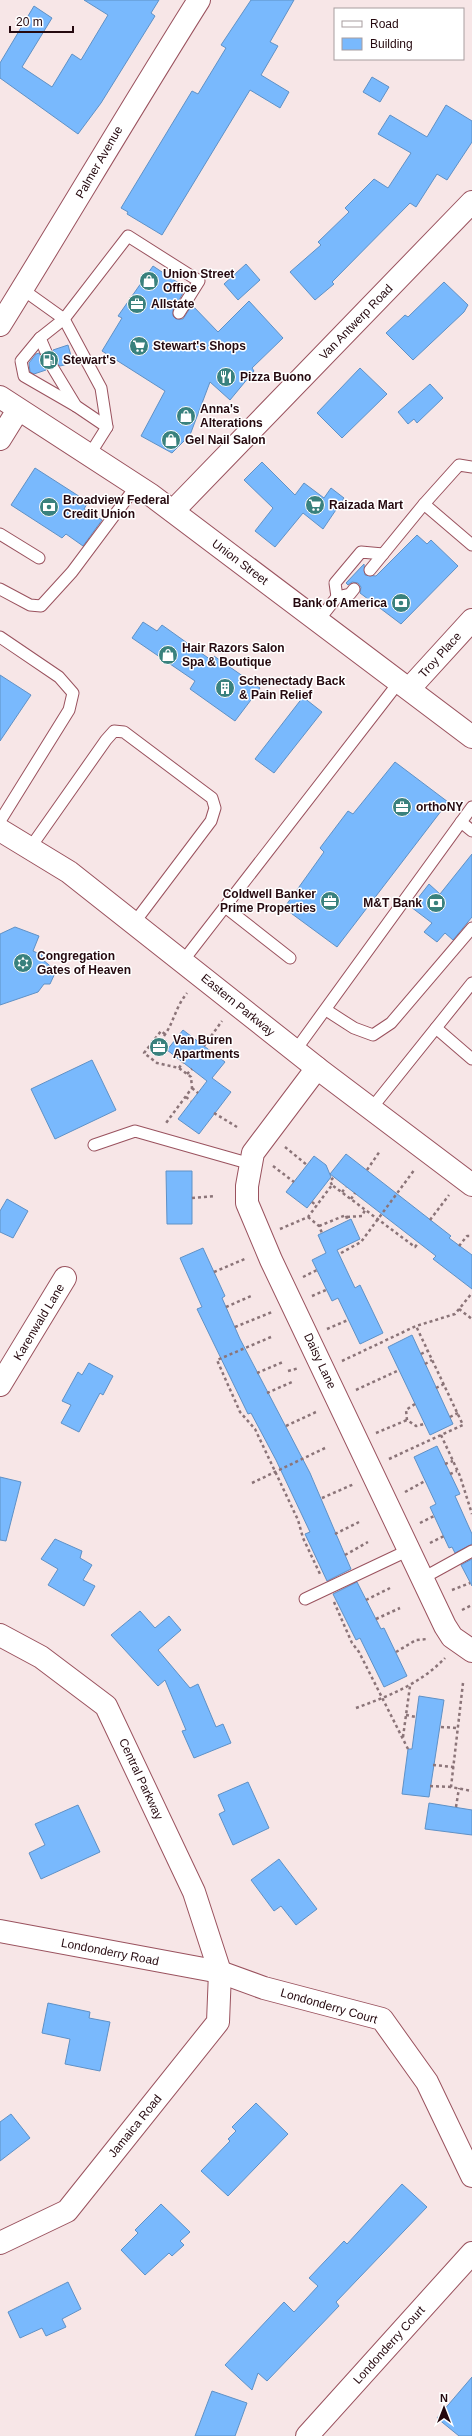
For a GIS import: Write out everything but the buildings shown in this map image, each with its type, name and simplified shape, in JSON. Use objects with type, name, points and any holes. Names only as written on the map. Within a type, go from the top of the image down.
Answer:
[{"type":"street","name":"Palmer Avenue","points":[[0,325],[78,199],[114,134],[199,0]]},
{"type":"street","name":"Van Antwerp Road","points":[[173,511],[472,202]]},
{"type":"street","name":"Union Street","points":[[0,397],[18,410],[90,454],[173,511],[472,738]]},
{"type":"street","points":[[0,439],[18,410]]},
{"type":"street","name":"Troy Place","points":[[404,686],[472,620]]},
{"type":"street","name":"Eastern Parkway","points":[[0,830],[69,872],[295,1051],[467,1181]]},
{"type":"street","name":"Daisy Lane","points":[[317,1068],[264,1136],[253,1153],[247,1186],[247,1203],[271,1260],[304,1305],[324,1369],[374,1476],[418,1547],[423,1578],[445,1626],[461,1643]]},
{"type":"street","name":"Karenwald Lane","points":[[0,1385],[65,1278]]},
{"type":"street","name":"Central Parkway","points":[[0,1635],[41,1657],[106,1706],[194,1892],[220,1972]]},
{"type":"street","name":"Londonderry Road","points":[[0,1931],[220,1972]]},
{"type":"street","name":"Londonderry Court","points":[[220,1972],[264,1988],[382,2019],[427,2082],[472,2176]]},
{"type":"street","name":"Jamaica Road","points":[[0,2243],[67,2211],[218,2022],[220,1972]]},
{"type":"street","name":"Londonderry Court","points":[[307,2436],[472,2253]]},
{"type":"lane","points":[[107,427],[76,406],[24,376],[21,361],[40,338],[64,319],[128,236],[199,281],[179,313]]},
{"type":"lane","points":[[22,289],[64,319],[101,388],[107,427],[90,454]]},
{"type":"lane","points":[[40,338],[46,352]]},
{"type":"lane","points":[[53,368],[76,406]]},
{"type":"lane","points":[[370,570],[424,504],[460,465],[472,467]]},
{"type":"lane","points":[[0,589],[30,605],[42,606],[72,572],[137,485]]},
{"type":"lane","points":[[424,504],[472,545]]},
{"type":"lane","points":[[0,534],[39,558]]},
{"type":"lane","points":[[337,597],[335,583],[362,552],[383,554]]},
{"type":"lane","points":[[318,621],[337,597],[350,594],[354,589]]},
{"type":"lane","points":[[0,637],[59,677],[73,693],[69,710],[0,821]]},
{"type":"lane","points":[[183,961],[404,686]]},
{"type":"lane","points":[[30,848],[106,740],[114,731],[124,732],[212,798],[215,808],[211,821],[134,923]]},
{"type":"lane","points":[[295,1051],[472,807]]},
{"type":"lane","points":[[461,822],[472,831]]},
{"type":"lane","points":[[225,907],[290,958]]},
{"type":"lane","points":[[326,1010],[354,1028],[373,1035],[390,1024],[472,928]]},
{"type":"lane","points":[[371,1109],[472,983]]},
{"type":"lane","points":[[436,1028],[472,1059]]},
{"type":"lane","points":[[94,1145],[135,1131],[251,1164]]},
{"type":"lane","points":[[306,1599],[418,1547]]},
{"type":"lane","points":[[423,1578],[472,1551]]},
{"type":"path","points":[[163,1139],[167,1122],[192,1088],[193,1082],[188,1074],[179,1068],[157,1063],[144,1053],[161,1031],[164,1035],[177,1005],[201,976]]},
{"type":"path","points":[[204,1046],[235,1003]]},
{"type":"path","points":[[179,1068],[183,1062]]},
{"type":"path","points":[[188,1074],[192,1069]]},
{"type":"path","points":[[192,1088],[198,1092]]},
{"type":"path","points":[[186,1097],[191,1101]]},
{"type":"path","points":[[214,1113],[237,1127]]},
{"type":"path","points":[[285,1147],[307,1165]]},
{"type":"path","points":[[367,1170],[380,1151]]},
{"type":"path","points":[[341,1253],[361,1242],[428,1152]]},
{"type":"path","points":[[273,1166],[294,1182]]},
{"type":"path","points":[[334,1177],[330,1181],[332,1185],[415,1247],[418,1243]]},
{"type":"path","points":[[430,1220],[467,1181]]},
{"type":"path","points":[[278,1230],[308,1217],[332,1185]]},
{"type":"path","points":[[342,1192],[346,1186]]},
{"type":"path","points":[[351,1199],[355,1193]]},
{"type":"path","points":[[192,1198],[215,1196]]},
{"type":"path","points":[[312,1202],[317,1206]]},
{"type":"path","points":[[319,1226],[346,1215],[347,1218],[362,1216],[365,1210]]},
{"type":"path","points":[[308,1217],[319,1226],[322,1233]]},
{"type":"path","points":[[459,1246],[467,1236],[472,1236]]},
{"type":"path","points":[[214,1272],[245,1258],[271,1260]]},
{"type":"path","points":[[300,1278],[317,1270]]},
{"type":"path","points":[[235,1327],[270,1312],[304,1305],[326,1290]]},
{"type":"path","points":[[324,1369],[416,1326],[455,1314],[472,1292]]},
{"type":"path","points":[[226,1307],[251,1296]]},
{"type":"path","points":[[459,1309],[472,1319]]},
{"type":"path","points":[[322,1498],[352,1484],[374,1476],[441,1435],[463,1425],[416,1326]]},
{"type":"path","points":[[271,1337],[217,1360],[240,1412],[255,1429],[298,1520],[303,1538],[328,1588],[352,1643],[359,1652],[408,1749]]},
{"type":"path","points":[[421,1354],[428,1351]]},
{"type":"path","points":[[425,1364],[432,1360]]},
{"type":"path","points":[[257,1373],[283,1362]]},
{"type":"path","points":[[286,1426],[317,1411],[341,1405],[399,1370]]},
{"type":"path","points":[[267,1392],[292,1382]]},
{"type":"path","points":[[436,1388],[444,1384]]},
{"type":"path","points":[[407,1420],[406,1410],[415,1404]]},
{"type":"path","points":[[450,1417],[458,1413]]},
{"type":"path","points":[[407,1420],[416,1426],[424,1424]]},
{"type":"path","points":[[358,1442],[407,1420]]},
{"type":"path","points":[[441,1435],[457,1471],[472,1514]]},
{"type":"path","points":[[252,1483],[325,1448]]},
{"type":"path","points":[[446,1464],[453,1461]]},
{"type":"path","points":[[450,1474],[457,1471]]},
{"type":"path","points":[[335,1534],[359,1522]]},
{"type":"path","points":[[418,1547],[444,1536]]},
{"type":"path","points":[[345,1555],[368,1542]]},
{"type":"path","points":[[450,1591],[470,1583]]},
{"type":"path","points":[[366,1600],[390,1588]]},
{"type":"path","points":[[460,1611],[472,1605]]},
{"type":"path","points":[[376,1619],[400,1608]]},
{"type":"path","points":[[396,1652],[416,1640],[461,1643]]},
{"type":"path","points":[[356,1708],[410,1686],[431,1672],[461,1643]]},
{"type":"path","points":[[451,1787],[463,1683]]},
{"type":"path","points":[[403,1738],[410,1686]]},
{"type":"path","points":[[406,1715],[416,1717]]},
{"type":"path","points":[[441,1727],[458,1728]]},
{"type":"path","points":[[433,1765],[454,1767]]},
{"type":"path","points":[[430,1786],[451,1787],[472,1791]]},
{"type":"path","points":[[456,1807],[459,1788]]},
{"type":"place","name":"Union Street Office","points":[[149,281]]},
{"type":"place","name":"Allstate","points":[[137,304]]},
{"type":"place","name":"Stewart's Shops","points":[[139,346]]},
{"type":"place","name":"Stewart's","points":[[49,360]]},
{"type":"place","name":"Pizza Buono","points":[[226,377]]},
{"type":"place","name":"Anna's Alterations","points":[[186,416]]},
{"type":"place","name":"Gel Nail Salon","points":[[171,440]]},
{"type":"place","name":"Raizada Mart","points":[[315,505]]},
{"type":"place","name":"Broadview Federal Credit Union","points":[[49,507]]},
{"type":"place","name":"Bank of America","points":[[401,603]]},
{"type":"place","name":"Hair Razors Salon Spa & Boutique","points":[[168,655]]},
{"type":"place","name":"Schenectady Back & Pain Relief","points":[[225,688]]},
{"type":"place","name":"orthoNY","points":[[402,807]]},
{"type":"place","name":"Coldwell Banker Prime Properties","points":[[330,901]]},
{"type":"place","name":"M&T Bank","points":[[436,903]]},
{"type":"place","name":"Congregation Gates of Heaven","points":[[23,963]]},
{"type":"place","name":"Van Buren Apartments","points":[[159,1047]]}]
